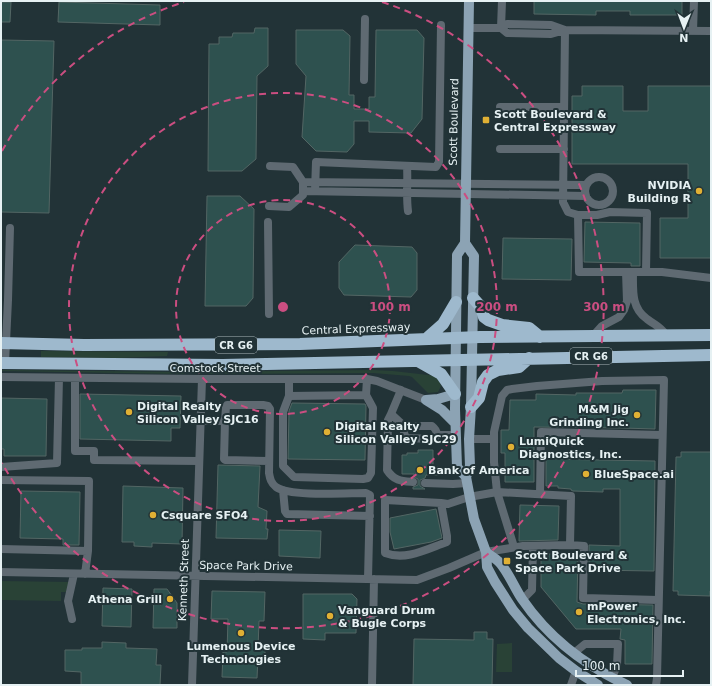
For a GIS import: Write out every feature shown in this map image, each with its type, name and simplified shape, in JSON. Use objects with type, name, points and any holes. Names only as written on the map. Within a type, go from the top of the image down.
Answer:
[{"type":"highway","points":[[473,298],[484,317],[488,320],[502,325],[529,328],[540,337]]},
{"type":"highway","points":[[426,339],[443,324],[456,302]]},
{"type":"highway","name":"Central Expressway","points":[[4,343],[254,344],[708,333]]},
{"type":"highway","name":"CR G6","points":[[3,363],[177,365],[711,355]]},
{"type":"highway","points":[[471,407],[479,398],[483,382],[488,375],[498,370],[519,366],[529,358]]},
{"type":"highway","points":[[418,361],[442,374],[455,394]]},
{"type":"main road","name":"Scott Boulevard","points":[[469,1],[465,243],[457,255],[455,394],[457,467],[466,480],[474,519],[486,552],[487,567],[513,610],[545,645],[576,671],[598,685]]},
{"type":"main road","name":"Scott Boulevard","points":[[465,243],[474,256],[469,439],[470,466],[466,480]]},
{"type":"main road","points":[[426,400],[438,399],[455,394]]},
{"type":"main road","points":[[426,400],[442,410],[455,423]]},
{"type":"main road","name":"Scott Boulevard","points":[[486,552],[499,562],[522,600],[554,636],[574,653],[612,678],[627,685]]},
{"type":"street","points":[[501,28],[502,1]]},
{"type":"street","points":[[693,31],[694,1]]},
{"type":"street","points":[[364,80],[365,18]]},
{"type":"street","points":[[316,187],[316,162],[436,167],[438,162],[442,25]]},
{"type":"street","points":[[468,28],[501,28],[507,33],[530,34],[551,34],[565,30],[711,31]]},
{"type":"street","points":[[565,30],[563,202],[568,212],[578,215],[597,215],[610,212],[647,213],[646,272]]},
{"type":"street","points":[[500,107],[564,107]]},
{"type":"street","points":[[500,149],[564,149]]},
{"type":"street","points":[[269,206],[289,207],[302,195],[303,186],[292,167],[270,166]]},
{"type":"street","points":[[407,166],[408,183],[406,193],[408,211]]},
{"type":"street","points":[[316,187],[408,183],[586,185],[593,178],[602,177],[610,182],[613,192],[610,201],[601,205],[592,203],[586,196],[586,185]]},
{"type":"street","points":[[303,186],[406,193],[586,196]]},
{"type":"street","points":[[578,215],[579,272],[662,272],[711,278]]},
{"type":"street","points":[[268,222],[269,314]]},
{"type":"street","points":[[3,363],[4,318],[10,228]]},
{"type":"street","points":[[630,272],[636,308],[641,315],[661,328],[666,335]]},
{"type":"street","points":[[593,336],[602,326],[619,318],[624,310],[627,301],[630,272]]},
{"type":"street","name":"Comstock Street","points":[[1,377],[367,379],[377,380],[426,400]]},
{"type":"street","points":[[1,467],[57,463],[59,378]]},
{"type":"street","points":[[76,378],[75,451],[94,451],[94,460],[199,461]]},
{"type":"street","name":"Kenneth Street","points":[[192,685],[202,379]]},
{"type":"street","points":[[289,379],[289,396],[283,412],[283,466],[294,477],[363,479],[368,478],[372,473],[373,408],[366,395],[367,379]]},
{"type":"street","points":[[514,547],[497,492],[494,439],[502,396],[508,390],[537,386],[626,380],[664,380],[656,685]]},
{"type":"street","points":[[401,390],[388,420],[387,470],[391,476],[398,480],[413,482]]},
{"type":"street","points":[[289,396],[366,395]]},
{"type":"street","points":[[269,462],[225,460],[225,421],[227,405],[263,405],[268,406],[270,409],[269,473],[271,482],[274,486],[283,490],[310,493],[366,493],[370,495],[372,685]]},
{"type":"street","points":[[391,414],[404,426],[432,426],[437,432],[437,435]]},
{"type":"street","points":[[200,421],[225,421]]},
{"type":"street","points":[[404,426],[406,438],[432,439],[437,435],[456,435]]},
{"type":"street","points":[[540,494],[541,432],[662,434]]},
{"type":"street","points":[[469,439],[494,439]]},
{"type":"street","points":[[1,480],[89,482],[88,551],[85,574]]},
{"type":"street","points":[[425,483],[453,484],[466,480]]},
{"type":"street","points":[[283,490],[285,511],[288,514],[370,516]]},
{"type":"street","points":[[441,503],[447,542],[409,556],[391,555],[385,553],[385,500],[441,503],[448,504],[469,497],[497,492],[571,496],[570,545],[584,546],[583,598],[658,600]]},
{"type":"street","name":"Space Park Drive","points":[[1,572],[417,580],[486,552],[514,547],[570,545]]},
{"type":"street","points":[[522,600],[532,590],[533,546]]},
{"type":"street","points":[[1,550],[88,551]]},
{"type":"street","points":[[72,619],[68,601],[74,574]]},
{"type":"street","points":[[574,653],[585,644],[618,644],[617,665],[612,678]]},
{"type":"street","points":[[571,685],[576,671]]},
{"type":"green space","points":[[41,351],[168,352],[167,356],[117,358],[41,357]]},
{"type":"green space","points":[[1,370],[183,372],[372,370],[437,376],[441,386],[438,392],[428,393],[412,377],[373,373],[184,374]]},
{"type":"green space","points":[[1,581],[69,582],[66,592],[61,592],[61,601],[1,600]]},
{"type":"green space","points":[[512,643],[512,672],[496,672],[497,644]]},
{"type":"building","points":[[534,1],[682,1],[682,15],[630,15],[630,11],[596,11],[596,15],[534,14]]},
{"type":"building","points":[[1,2],[11,2],[10,22],[1,22]]},
{"type":"building","points":[[59,2],[160,5],[160,25],[58,22]]},
{"type":"building","points":[[255,28],[268,28],[268,66],[257,76],[256,159],[242,171],[208,171],[209,44],[219,44],[219,37],[232,37],[233,33],[254,33]]},
{"type":"building","points":[[296,30],[343,30],[350,36],[349,95],[354,95],[354,109],[369,109],[369,97],[375,97],[376,30],[417,30],[424,38],[422,119],[411,133],[369,132],[369,121],[354,121],[354,144],[347,152],[316,151],[302,137],[306,76],[296,64]]},
{"type":"building","points":[[1,40],[54,41],[49,213],[1,212]]},
{"type":"building","name":"NVIDIA Building R","points":[[582,86],[623,86],[623,111],[648,111],[648,86],[711,86],[711,258],[660,258],[660,218],[688,218],[688,164],[572,164],[572,96],[582,96]]},
{"type":"building","points":[[207,196],[240,196],[254,209],[253,298],[246,306],[205,306]]},
{"type":"building","points":[[585,222],[640,223],[640,266],[631,266],[631,263],[584,262]]},
{"type":"building","points":[[503,238],[572,239],[571,280],[502,279]]},
{"type":"building","points":[[355,245],[412,247],[417,253],[417,290],[411,297],[344,295],[339,288],[339,262]]},
{"type":"building","points":[[623,390],[656,390],[655,429],[534,427],[534,482],[505,482],[505,453],[501,453],[501,430],[509,430],[510,400],[536,400],[536,394],[576,395],[576,393],[622,393]]},
{"type":"building","name":"Digital Realty Silicon Valley SJC16","points":[[80,394],[181,396],[180,428],[171,428],[171,441],[80,439]]},
{"type":"building","points":[[1,398],[47,399],[46,456],[4,456],[4,449],[1,449]]},
{"type":"building","name":"Digital Realty Silicon Valley SJC29","points":[[292,403],[365,404],[365,460],[288,459],[289,411]]},
{"type":"building","name":"Bank of America","points":[[418,450],[433,450],[433,466],[438,467],[438,475],[426,475],[425,478],[420,480],[420,486],[425,489],[413,489],[413,487],[418,485],[418,479],[414,477],[414,474],[402,474],[402,455],[407,455],[407,453],[418,453]]},
{"type":"building","points":[[681,452],[711,452],[710,596],[678,595],[678,591],[673,591],[676,457],[681,457]]},
{"type":"building","points":[[546,459],[655,461],[654,571],[589,570],[589,545],[620,546],[620,489],[603,489],[603,492],[573,491],[571,489],[558,488],[558,486],[546,486]]},
{"type":"building","points":[[218,465],[260,466],[258,507],[267,511],[267,539],[216,538]]},
{"type":"building","name":"Csquare SFO4","points":[[123,486],[183,488],[182,544],[152,543],[152,547],[134,546],[134,542],[122,542]]},
{"type":"building","points":[[21,491],[80,492],[79,545],[63,545],[63,539],[20,538]]},
{"type":"building","points":[[520,505],[559,506],[558,540],[519,541]]},
{"type":"building","points":[[436,509],[442,538],[431,542],[394,549],[390,532],[390,518]]},
{"type":"building","points":[[279,530],[321,531],[320,558],[279,556]]},
{"type":"building","points":[[541,554],[578,554],[577,602],[583,604],[653,605],[652,664],[625,664],[625,640],[620,639],[621,629],[576,629],[541,587]]},
{"type":"building","points":[[103,588],[132,589],[131,627],[102,626]]},
{"type":"building","points":[[154,589],[167,589],[177,603],[177,628],[153,628]]},
{"type":"building","points":[[212,591],[265,592],[264,621],[259,621],[258,649],[265,649],[265,659],[258,658],[257,678],[222,677],[223,652],[227,652],[228,619],[211,619]]},
{"type":"building","name":"Vanguard Drum & Bugle Corps","points":[[303,594],[352,594],[357,599],[356,633],[325,633],[325,640],[303,639]]},
{"type":"building","points":[[474,632],[487,632],[487,639],[493,639],[492,685],[413,685],[414,639],[474,640]]},
{"type":"building","points":[[102,642],[126,643],[126,648],[157,649],[156,665],[161,665],[160,685],[81,685],[81,672],[65,671],[65,650],[102,648]]},
{"type":"place","name":"Scott Boulevard & Central Expressway","points":[[486,120]]},
{"type":"place","name":"NVIDIA Building R","points":[[699,191]]},
{"type":"place","name":"Digital Realty Silicon Valley SJC16","points":[[129,412]]},
{"type":"place","name":"M&M Jig Grinding Inc.","points":[[637,415]]},
{"type":"place","name":"Digital Realty Silicon Valley SJC29","points":[[327,432]]},
{"type":"place","name":"LumiQuick Diagnostics, Inc.","points":[[511,447]]},
{"type":"place","name":"Bank of America","points":[[420,470]]},
{"type":"place","name":"BlueSpace.ai","points":[[586,474]]},
{"type":"place","name":"Csquare SFO4","points":[[153,515]]},
{"type":"place","name":"Scott Boulevard & Space Park Drive","points":[[507,561]]},
{"type":"place","name":"Athena Grill","points":[[170,599]]},
{"type":"place","name":"mPower Electronics, Inc.","points":[[579,612]]},
{"type":"place","name":"Vanguard Drum & Bugle Corps","points":[[330,616]]},
{"type":"place","name":"Lumenous Device Technologies","points":[[241,633]]}]
